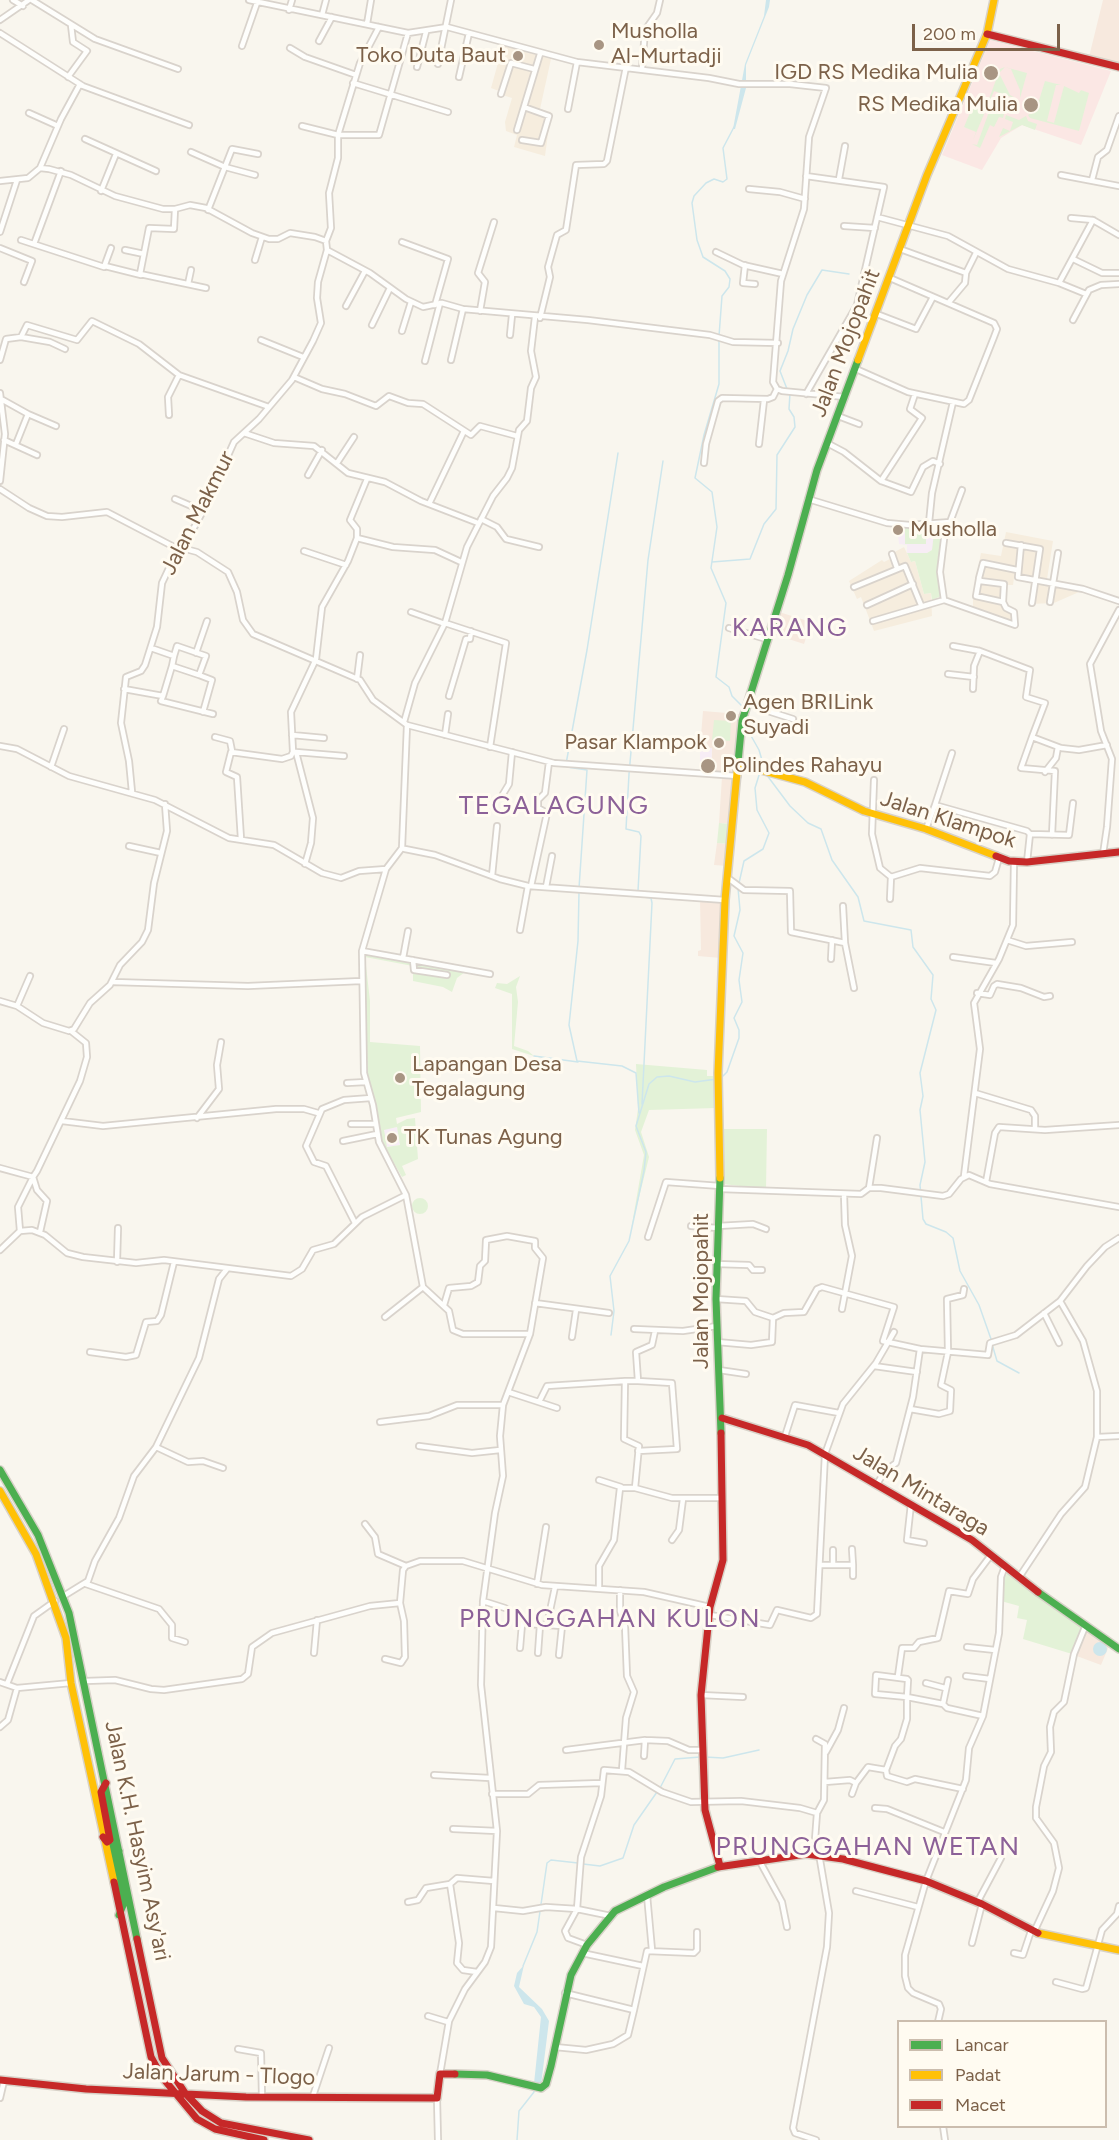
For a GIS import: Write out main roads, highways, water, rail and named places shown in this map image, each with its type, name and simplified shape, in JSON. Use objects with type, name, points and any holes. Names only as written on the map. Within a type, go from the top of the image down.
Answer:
[{"type":"main road","name":"Jalan Mojopahit","points":[[720,1866],[710,1835],[704,1802],[701,1695],[710,1611],[722,1565],[720,1498],[722,1418],[716,1299],[720,1188],[718,1073],[725,900],[744,712],[827,443],[909,224],[987,34],[994,0]]},
{"type":"main road","points":[[987,34],[1119,67]]},
{"type":"main road","name":"Jalan Klampok","points":[[739,764],[805,782],[872,814],[926,829],[1014,862],[1119,852]]},
{"type":"main road","name":"Jalan Mintaraga","points":[[722,1418],[785,1436],[825,1454],[962,1533],[1084,1627],[1119,1648]]},
{"type":"main road","name":"Jalan K.H. Hasyim Asy'ari","points":[[0,1470],[38,1535],[64,1596],[85,1681],[121,1854],[157,2043],[169,2072],[202,2110],[221,2123],[309,2140]]},
{"type":"main road","name":"Jalan K.H. Hasyim Asy'ari","points":[[0,1491],[25,1532],[55,1601],[66,1638],[71,1683],[102,1836],[151,2057],[174,2093],[205,2124],[215,2129],[264,2140]]},
{"type":"main road","points":[[102,1836],[107,1842],[110,1840],[101,1792],[106,1783]]},
{"type":"main road","points":[[119,1915],[124,1901],[113,1845],[121,1854]]},
{"type":"main road","points":[[720,1866],[817,1854],[926,1881],[980,1903],[1033,1931],[1119,1950]]},
{"type":"main road","name":"Jalan Jarum - Tlogo","points":[[2,2081],[86,2089],[262,2097],[437,2098],[440,2074],[487,2075],[529,2087],[544,2086],[555,2047],[565,1993],[587,1945],[611,1916],[622,1907],[676,1881],[720,1866]]},
{"type":"water","points":[[766,0],[770,0],[769,7],[746,65],[746,88],[735,129],[733,129],[745,64],[764,16]]},
{"type":"water","points":[[1097,1642],[1103,1642],[1107,1649],[1103,1656],[1097,1656],[1093,1652],[1093,1646]]},
{"type":"water","points":[[524,1965],[519,1987],[542,2009],[549,2021],[541,2085],[533,2093],[541,2017],[534,2007],[524,2004],[514,1986],[517,1973]]},
{"type":"waterway","points":[[719,336],[722,296],[729,287],[730,279],[725,271],[703,257],[697,240],[692,203],[694,196],[706,183],[714,179],[723,182],[727,179],[723,148],[734,127]]},
{"type":"waterway","points":[[787,389],[780,371],[793,329],[807,295],[822,270],[849,274]]},
{"type":"waterway","points":[[719,340],[719,384],[704,435],[695,478],[712,492],[717,527],[711,568],[726,603],[716,677],[729,687],[732,696],[744,708]]},
{"type":"waterway","points":[[712,562],[750,559],[764,524],[776,509],[777,455],[795,427],[794,417],[789,409],[790,393]]},
{"type":"waterway","points":[[579,888],[587,770],[567,767],[566,764],[587,650],[618,453]]},
{"type":"waterway","points":[[638,891],[641,836],[639,832],[626,829],[629,774],[648,560],[663,461]]},
{"type":"waterway","points":[[747,712],[750,734],[759,750],[764,767]]},
{"type":"waterway","points":[[739,883],[744,861],[763,849],[769,833],[757,810],[755,788],[760,772]]},
{"type":"waterway","points":[[766,774],[790,806],[808,823],[821,829],[832,860],[858,897],[864,921],[911,930],[913,947],[933,975],[931,999],[936,1010],[920,1073],[923,1096],[920,1110],[925,1162],[920,1185],[923,1219],[926,1224],[946,1232],[953,1238],[960,1271],[979,1305],[991,1339]]},
{"type":"waterway","points":[[721,1078],[727,1072],[739,1038],[739,1030],[734,1018],[742,1002],[739,980],[743,953],[734,936],[740,910],[738,888]]},
{"type":"waterway","points":[[579,892],[578,941],[569,1025],[577,1061],[622,1066],[636,1073],[639,1113]]},
{"type":"waterway","points":[[638,896],[651,898],[652,903],[642,1104]]},
{"type":"waterway","points":[[534,1056],[578,1062]]},
{"type":"waterway","points":[[611,1335],[614,1311],[610,1276],[629,1241],[644,1171],[646,1152],[636,1126],[649,1084],[657,1077],[669,1076],[695,1082],[717,1079]]},
{"type":"waterway","points":[[992,1344],[997,1361],[1019,1373]]},
{"type":"waterway","points":[[705,1757],[723,1758],[759,1750]]},
{"type":"waterway","points":[[660,1788],[675,1759],[700,1757]]},
{"type":"waterway","points":[[583,1864],[600,1866],[623,1858],[634,1825],[657,1792]]},
{"type":"waterway","points":[[523,1966],[537,1932],[547,1863],[551,1860],[578,1863]]},
{"type":"waterway","points":[[517,2140],[519,2111],[534,2092]]},
{"type":"place","name":"Musholla Al-Murtadji","points":[[599,45]]},
{"type":"place","name":"Toko Duta Baut","points":[[518,56]]},
{"type":"place","name":"IGD RS Medika Mulia","points":[[991,73]]},
{"type":"place","name":"RS Medika Mulia","points":[[1031,105]]},
{"type":"place","name":"Musholla","points":[[898,530]]},
{"type":"place","name":"Agen BRILink Suyadi","points":[[731,716]]},
{"type":"place","name":"Pasar Klampok","points":[[719,743]]},
{"type":"place","name":"Polindes Rahayu","points":[[708,766]]},
{"type":"place","name":"Lapangan Desa Tegalagung","points":[[400,1078]]},
{"type":"place","name":"TK Tunas Agung","points":[[392,1138]]},
{"type":"district","name":"KARANG","points":[[790,628]]},
{"type":"district","name":"TEGALAGUNG","points":[[554,806]]},
{"type":"district","name":"PRUNGGAHAN KULON","points":[[610,1619]]},
{"type":"district","name":"PRUNGGAHAN WETAN","points":[[868,1847]]}]
